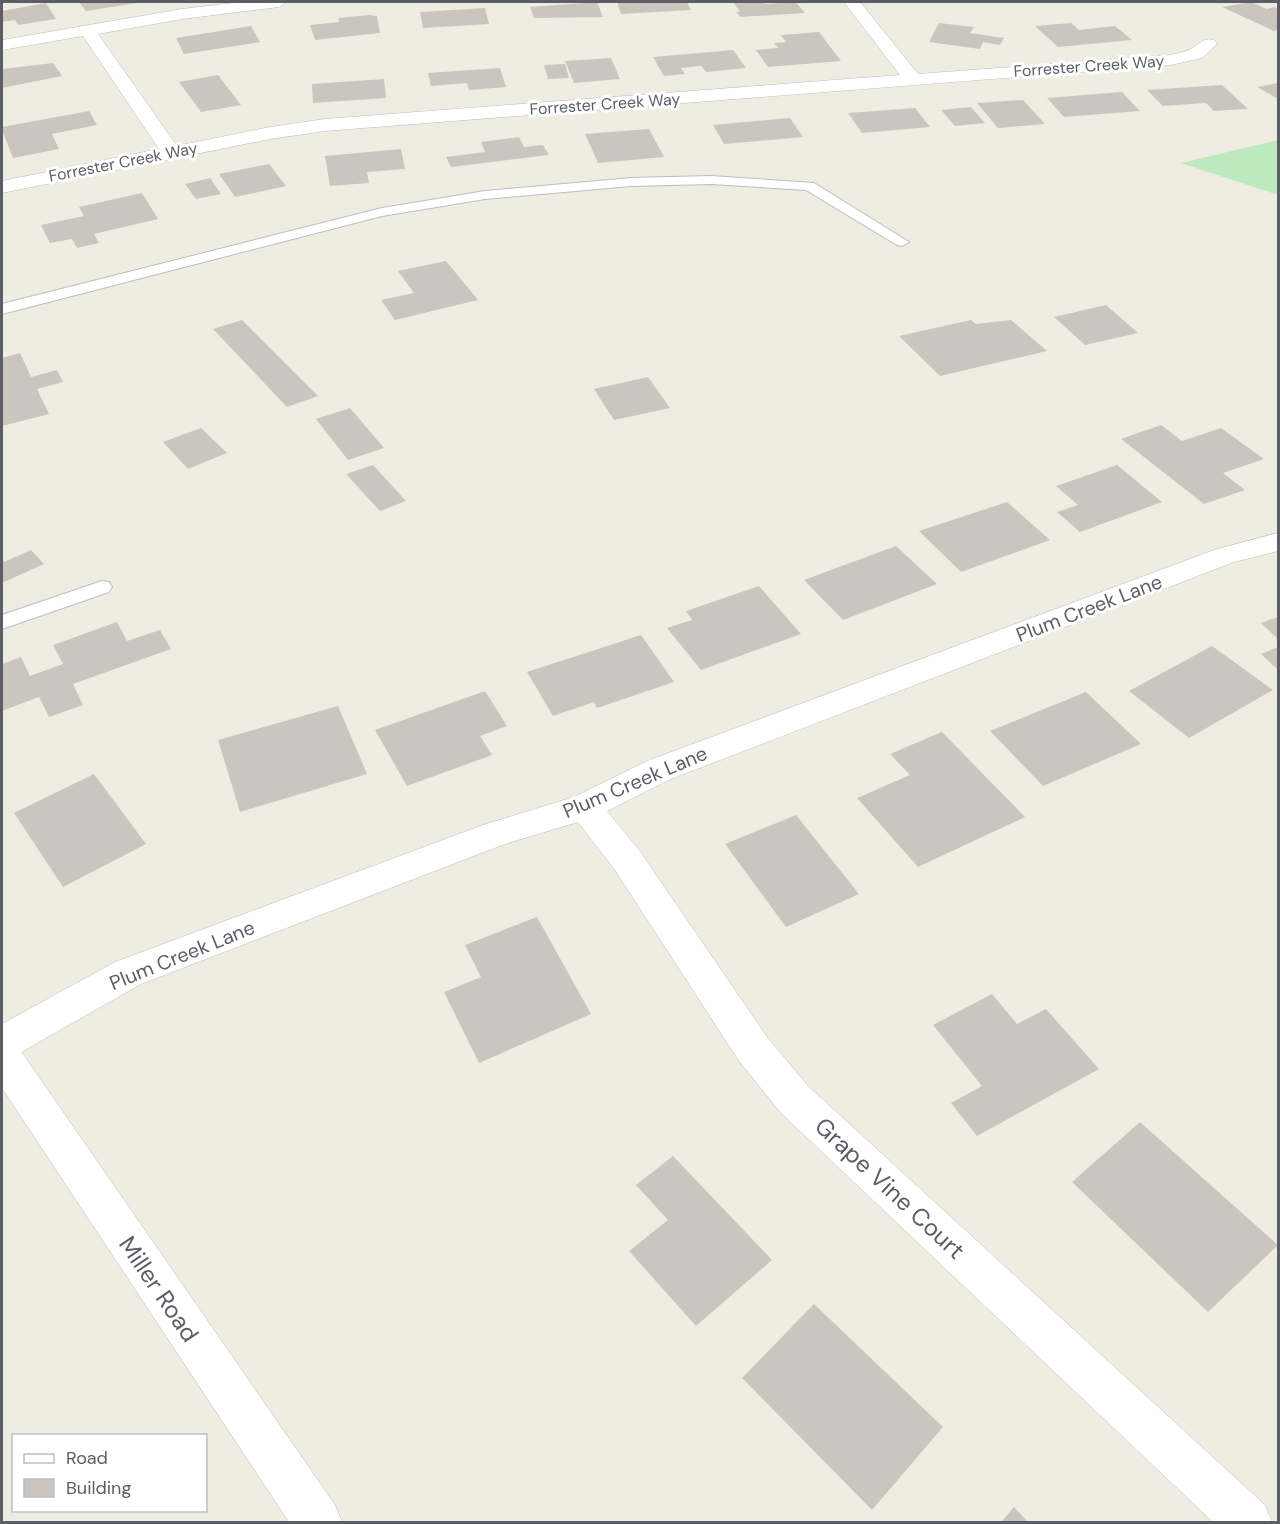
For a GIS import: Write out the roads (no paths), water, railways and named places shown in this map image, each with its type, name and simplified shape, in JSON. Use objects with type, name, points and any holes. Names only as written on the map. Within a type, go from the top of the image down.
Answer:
[{"type":"street","points":[[2,45],[182,14],[279,2]]},
{"type":"street","points":[[852,2],[912,79]]},
{"type":"street","points":[[88,31],[171,152]]},
{"type":"street","name":"Forrester Creek Way","points":[[2,187],[171,152],[325,125],[1171,60],[1196,54],[1208,44]]},
{"type":"street","name":"Plum Creek Lane","points":[[2,1043],[128,973],[495,834],[585,807],[659,770],[1224,556],[1278,542]]},
{"type":"street","name":"Grape Vine Court","points":[[585,807],[627,860],[753,1049],[794,1099],[1248,1522]]},
{"type":"street","name":"Miller Road","points":[[2,1056],[318,1522]]},
{"type":"lane","points":[[2,309],[382,212],[485,195],[631,182],[711,180],[809,186],[902,242]]},
{"type":"lane","points":[[2,622],[102,587]]}]
